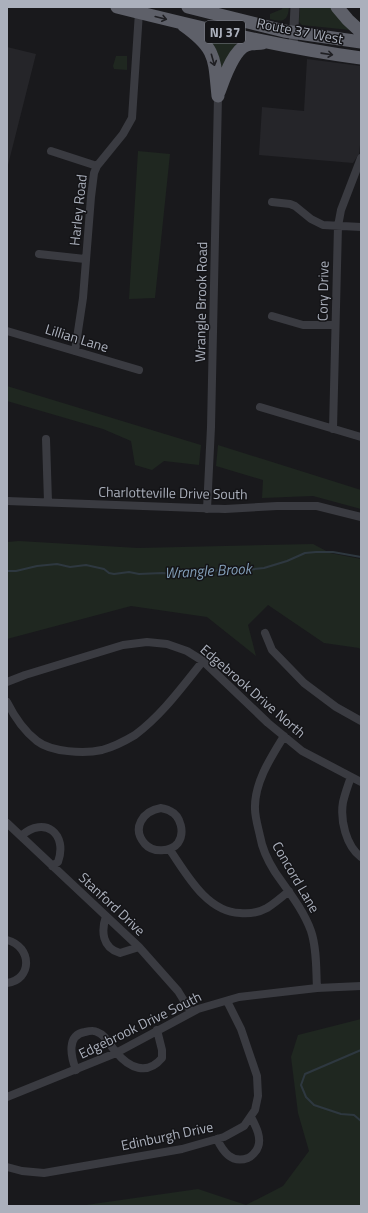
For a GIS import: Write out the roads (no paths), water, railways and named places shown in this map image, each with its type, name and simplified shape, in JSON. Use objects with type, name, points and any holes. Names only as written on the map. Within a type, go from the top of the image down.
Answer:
[{"type":"highway","name":"Route 37 West","points":[[117,7],[293,47],[361,58]]},
{"type":"highway","name":"Route 37 West","points":[[188,7],[294,32],[361,42]]},
{"type":"highway","points":[[337,7],[361,32]]},
{"type":"highway","points":[[178,22],[205,43],[210,52],[215,65],[218,96]]},
{"type":"highway","points":[[218,96],[231,63],[243,47],[248,44],[271,42]]},
{"type":"street","points":[[293,47],[295,7]]},
{"type":"street","name":"Harley Road","points":[[75,351],[83,298],[85,259],[94,173],[96,166],[123,134],[132,118],[139,12]]},
{"type":"street","name":"Wrangle Brook Road","points":[[207,509],[212,427],[218,96]]},
{"type":"street","points":[[51,151],[96,166]]},
{"type":"street","name":"Cory Drive","points":[[333,429],[338,226],[340,210],[361,158]]},
{"type":"street","points":[[272,202],[295,206],[311,219],[323,225],[361,226]]},
{"type":"street","points":[[40,254],[85,259]]},
{"type":"street","points":[[272,316],[303,325],[335,325]]},
{"type":"street","name":"Lillian Lane","points":[[7,331],[139,370]]},
{"type":"street","points":[[260,407],[361,436]]},
{"type":"street","points":[[46,439],[48,502]]},
{"type":"street","name":"Charlotteville Drive South","points":[[7,501],[225,510],[277,506],[317,506],[361,516]]},
{"type":"street","points":[[265,633],[272,650],[304,683],[336,708],[361,721]]},
{"type":"street","name":"Edgebrook Drive North","points":[[7,682],[123,645],[147,642],[167,644],[187,651],[203,662],[243,700],[302,751],[361,782]]},
{"type":"street","points":[[7,702],[25,730],[37,741],[49,747],[77,752],[100,750],[134,735],[156,718],[203,662]]},
{"type":"street","name":"Concord Lane","points":[[284,736],[268,762],[258,788],[255,808],[262,845],[273,870],[297,903],[312,932],[315,947],[317,988]]},
{"type":"street","points":[[351,777],[343,802],[343,817],[349,840],[356,853],[361,857]]},
{"type":"street","points":[[161,808],[171,811],[176,816],[181,828],[181,836],[178,843],[170,850],[162,851],[150,848],[145,844],[140,835],[139,825],[143,816],[161,808]]},
{"type":"street","name":"Stanford Drive","points":[[7,822],[139,947],[178,991],[191,1012]]},
{"type":"street","points":[[21,836],[28,830],[38,827],[44,827],[52,830],[58,838],[61,849],[58,862],[52,866]]},
{"type":"street","points":[[170,850],[193,883],[207,898],[220,908],[230,913],[251,914],[259,912],[275,903],[288,891]]},
{"type":"street","points":[[106,916],[103,932],[104,938],[110,949],[120,954],[139,947]]},
{"type":"street","points":[[7,940],[20,946],[24,952],[26,967],[17,979],[7,983]]},
{"type":"street","name":"Edgebrook Drive South","points":[[7,1097],[116,1053],[198,1009],[239,997],[317,988],[361,986]]},
{"type":"street","name":"Edinburgh Drive","points":[[7,1167],[22,1171],[44,1172],[182,1149],[224,1137],[244,1126],[255,1110],[258,1096],[257,1076],[241,1029],[227,1001]]},
{"type":"street","points":[[76,1070],[72,1060],[71,1046],[73,1040],[80,1033],[94,1031],[102,1034],[116,1053],[128,1063],[136,1068],[144,1069],[152,1067],[162,1058],[162,1050],[157,1030]]},
{"type":"street","points":[[216,1139],[221,1150],[232,1159],[238,1160],[250,1157],[258,1147],[259,1136],[251,1117]]},
{"type":"waterway","name":"Wrangle Brook","points":[[7,571],[16,571],[37,566],[57,564],[70,567],[86,565],[104,569],[109,573],[114,574],[129,572],[139,574],[162,573],[194,575],[219,570],[237,571],[264,568],[287,561],[305,553],[333,552],[361,557]]},
{"type":"waterway","points":[[361,1050],[305,1074],[301,1085],[306,1097],[314,1105],[341,1114],[354,1115],[361,1121]]}]
